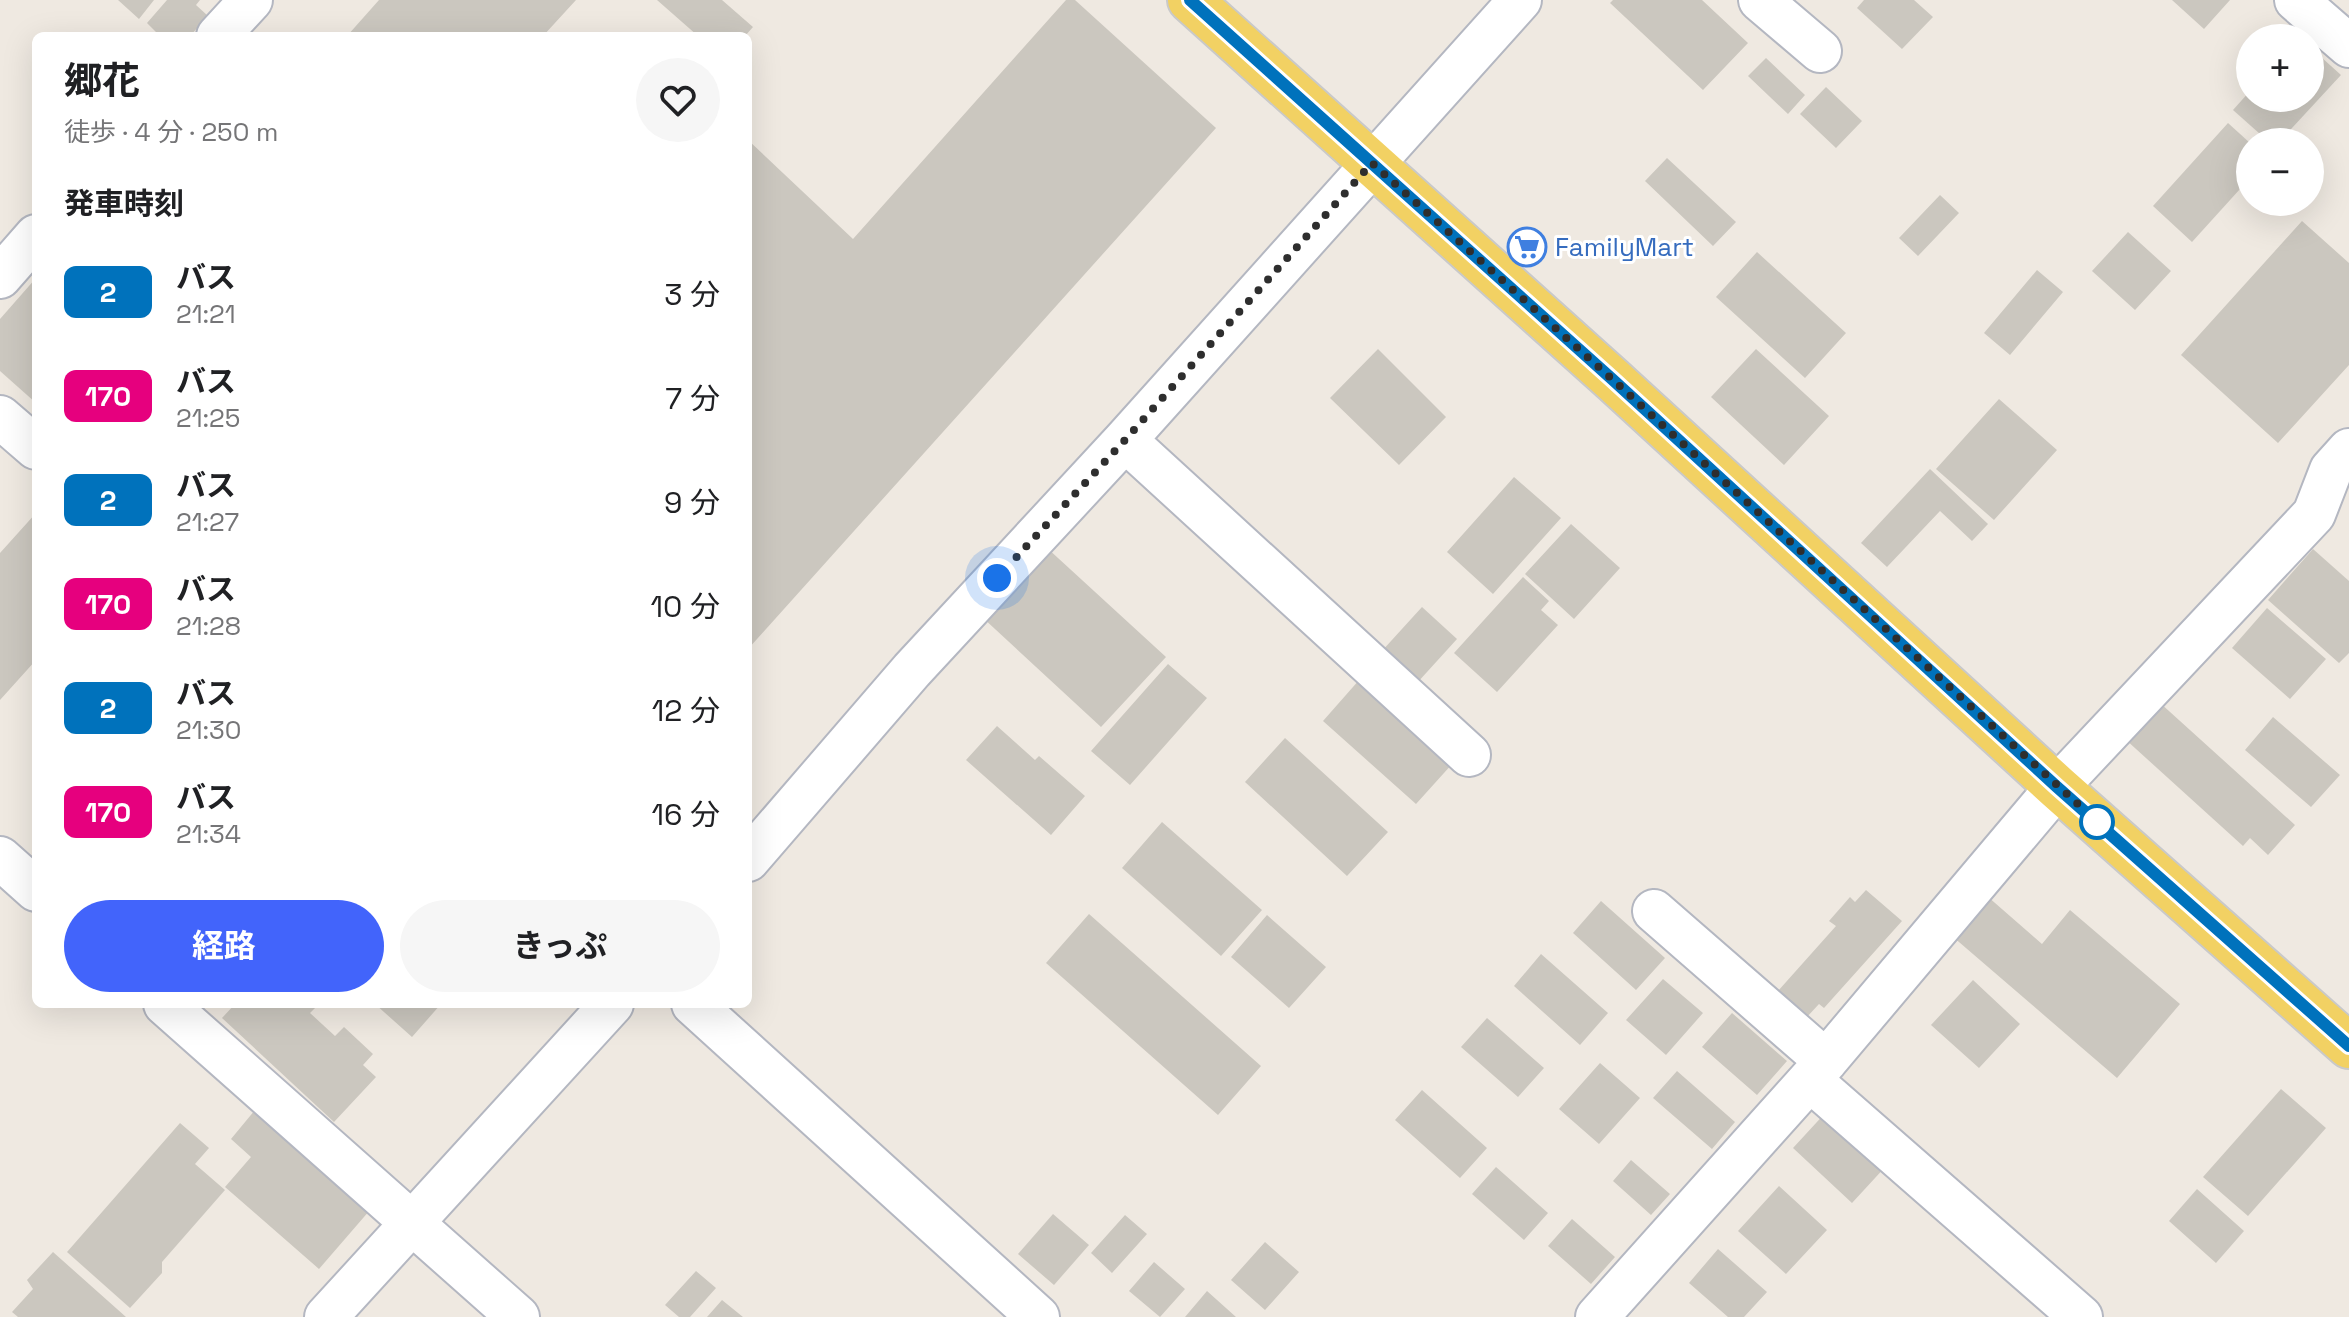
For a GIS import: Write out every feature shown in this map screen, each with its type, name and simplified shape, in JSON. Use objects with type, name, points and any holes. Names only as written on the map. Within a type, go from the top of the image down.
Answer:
[{"type":"main road","points":[[1190,0],[1612,379],[2057,787],[2349,1046]]},
{"type":"street","points":[[222,32],[251,0]]},
{"type":"street","points":[[752,855],[912,670],[1125,440],[1520,0]]},
{"type":"street","points":[[1760,0],[1820,51]]},
{"type":"street","points":[[0,277],[32,241]]},
{"type":"street","points":[[0,417],[32,445]]},
{"type":"street","points":[[1125,440],[1469,755]]},
{"type":"street","points":[[1597,1317],[1818,1070],[2057,787],[2314,514],[2331,470],[2349,450]]},
{"type":"street","points":[[0,858],[32,886]]},
{"type":"street","points":[[1654,911],[2081,1317]]},
{"type":"street","points":[[169,1008],[518,1317]]},
{"type":"street","points":[[326,1317],[608,1008]]},
{"type":"street","points":[[697,1008],[1038,1317]]},
{"type":"building","points":[[118,0],[154,0],[139,19]]},
{"type":"building","points":[[167,0],[200,0],[196,5],[208,16],[194,32],[156,32],[147,23]]},
{"type":"building","points":[[379,0],[576,0],[547,32],[351,32]]},
{"type":"building","points":[[657,0],[722,0],[753,27],[749,32],[693,32]]},
{"type":"building","points":[[1066,0],[1075,0],[1216,128],[752,645],[752,144],[853,239]]},
{"type":"building","points":[[1613,0],[1702,0],[1748,43],[1703,90],[1610,3]]},
{"type":"building","points":[[1864,0],[1914,0],[1933,17],[1902,49],[1857,8]]},
{"type":"building","points":[[2172,0],[2230,0],[2204,29]]},
{"type":"building","points":[[1766,58],[1805,95],[1788,114],[1748,76]]},
{"type":"building","points":[[2324,60],[2341,75],[2324,93]]},
{"type":"building","points":[[1826,87],[1862,121],[1836,148],[1800,114]]},
{"type":"building","points":[[2236,107],[2236,112],[2307,112],[2292,128],[2253,128],[2233,110]]},
{"type":"building","points":[[2228,123],[2236,130],[2236,193],[2192,242],[2153,206]]},
{"type":"building","points":[[1667,158],[1736,222],[1713,246],[1645,181]]},
{"type":"building","points":[[1940,195],[1959,213],[1918,256],[1899,238]]},
{"type":"building","points":[[2302,221],[2349,263],[2349,365],[2278,443],[2181,355]]},
{"type":"building","points":[[2128,232],[2171,271],[2135,310],[2092,271]]},
{"type":"building","points":[[1757,252],[1846,333],[1805,378],[1716,297]]},
{"type":"building","points":[[2037,270],[2063,292],[2010,355],[1984,333]]},
{"type":"building","points":[[32,283],[32,399],[0,371],[0,319]]},
{"type":"building","points":[[1378,349],[1446,417],[1399,465],[1330,398]]},
{"type":"building","points":[[1756,349],[1829,416],[1784,465],[1711,397]]},
{"type":"building","points":[[1999,399],[2057,450],[1994,520],[1936,469]]},
{"type":"building","points":[[1930,469],[1988,524],[1972,541],[1940,511],[1887,567],[1861,543]]},
{"type":"building","points":[[1514,477],[1561,518],[1493,594],[1447,552]]},
{"type":"building","points":[[32,517],[32,664],[0,700],[0,553]]},
{"type":"building","points":[[1571,524],[1620,568],[1574,619],[1525,574]]},
{"type":"building","points":[[1046,547],[1166,657],[1101,727],[982,617]]},
{"type":"building","points":[[2313,549],[2349,581],[2349,653],[2339,663],[2268,600]]},
{"type":"building","points":[[1523,577],[1549,601],[1541,610],[1558,625],[1497,692],[1454,653]]},
{"type":"building","points":[[1422,607],[1457,639],[1417,683],[1381,652]]},
{"type":"building","points":[[2267,608],[2326,659],[2290,699],[2232,648]]},
{"type":"building","points":[[1168,664],[1207,698],[1130,785],[1091,751]]},
{"type":"building","points":[[1360,679],[1453,763],[1416,804],[1323,721]]},
{"type":"building","points":[[2159,702],[2295,825],[2268,855],[2250,838],[2243,846],[2125,739]]},
{"type":"building","points":[[2273,717],[2340,775],[2311,807],[2245,750]]},
{"type":"building","points":[[997,726],[1035,760],[1039,756],[1085,796],[1051,835],[966,760]]},
{"type":"building","points":[[1285,738],[1388,832],[1347,876],[1245,782]]},
{"type":"building","points":[[1162,822],[1262,910],[1221,956],[1122,868]]},
{"type":"building","points":[[1866,890],[1902,921],[1824,1008],[1819,1004],[1806,1018],[1777,992],[1836,926],[1829,921],[1850,897],[1855,902]]},
{"type":"building","points":[[1987,896],[2042,944],[2070,910],[2180,1004],[2117,1078],[1952,936]]},
{"type":"building","points":[[1601,901],[1665,958],[1636,990],[1573,933]]},
{"type":"building","points":[[1089,914],[1261,1066],[1218,1115],[1046,963]]},
{"type":"building","points":[[1267,915],[1326,967],[1289,1008],[1231,957]]},
{"type":"building","points":[[1541,954],[1608,1013],[1580,1045],[1514,986]]},
{"type":"building","points":[[1663,979],[1703,1013],[1666,1055],[1626,1020]]},
{"type":"building","points":[[1973,980],[2020,1024],[1979,1068],[1931,1025]]},
{"type":"building","points":[[231,1008],[315,1008],[310,1013],[335,1036],[344,1027],[373,1054],[363,1065],[376,1077],[334,1122],[222,1018]]},
{"type":"building","points":[[379,1008],[437,1008],[412,1037]]},
{"type":"building","points":[[1732,1013],[1787,1061],[1757,1095],[1702,1047]]},
{"type":"building","points":[[1487,1018],[1544,1068],[1518,1097],[1461,1047]]},
{"type":"building","points":[[1600,1063],[1640,1098],[1599,1144],[1559,1109]]},
{"type":"building","points":[[1677,1071],[1735,1122],[1712,1149],[1653,1098]]},
{"type":"building","points":[[2281,1089],[2326,1128],[2248,1216],[2203,1177]]},
{"type":"building","points":[[1422,1090],[1487,1148],[1460,1178],[1395,1120]]},
{"type":"building","points":[[255,1110],[370,1210],[319,1269],[225,1187],[251,1157],[231,1139]]},
{"type":"building","points":[[1828,1110],[1887,1165],[1852,1203],[1793,1148]]},
{"type":"building","points":[[180,1123],[209,1148],[195,1164],[225,1190],[162,1262],[162,1273],[130,1308],[67,1252]]},
{"type":"building","points":[[1631,1160],[1670,1194],[1651,1215],[1613,1181]]},
{"type":"building","points":[[1496,1167],[1548,1213],[1524,1240],[1472,1194]]},
{"type":"building","points":[[1779,1186],[1827,1230],[1786,1274],[1738,1231]]},
{"type":"building","points":[[2197,1189],[2244,1231],[2216,1263],[2169,1221]]},
{"type":"building","points":[[1053,1214],[1089,1245],[1054,1285],[1018,1254]]},
{"type":"building","points":[[1125,1215],[1147,1234],[1112,1273],[1091,1253]]},
{"type":"building","points":[[1572,1219],[1615,1257],[1591,1284],[1548,1246]]},
{"type":"building","points":[[1265,1242],[1299,1272],[1265,1310],[1231,1280]]},
{"type":"building","points":[[1718,1249],[1767,1292],[1744,1317],[1728,1317],[1689,1283]]},
{"type":"building","points":[[53,1252],[126,1317],[18,1317],[12,1312],[33,1289],[27,1280]]},
{"type":"building","points":[[1154,1262],[1185,1289],[1160,1317],[1129,1291]]},
{"type":"building","points":[[696,1271],[716,1288],[690,1317],[679,1317],[665,1305]]},
{"type":"building","points":[[1207,1291],[1236,1317],[1185,1317]]},
{"type":"building","points":[[722,1300],[743,1317],[707,1317]]},
{"type":"bus line","name":"2","points":[[1190,0],[1612,379],[2057,787],[2349,1046]]},
{"type":"place","name":"FamilyMart","points":[[1527,247]]},
{"type":"route","points":[[997,578],[1125,440],[1372,163],[2102,826],[2097,822]]}]
